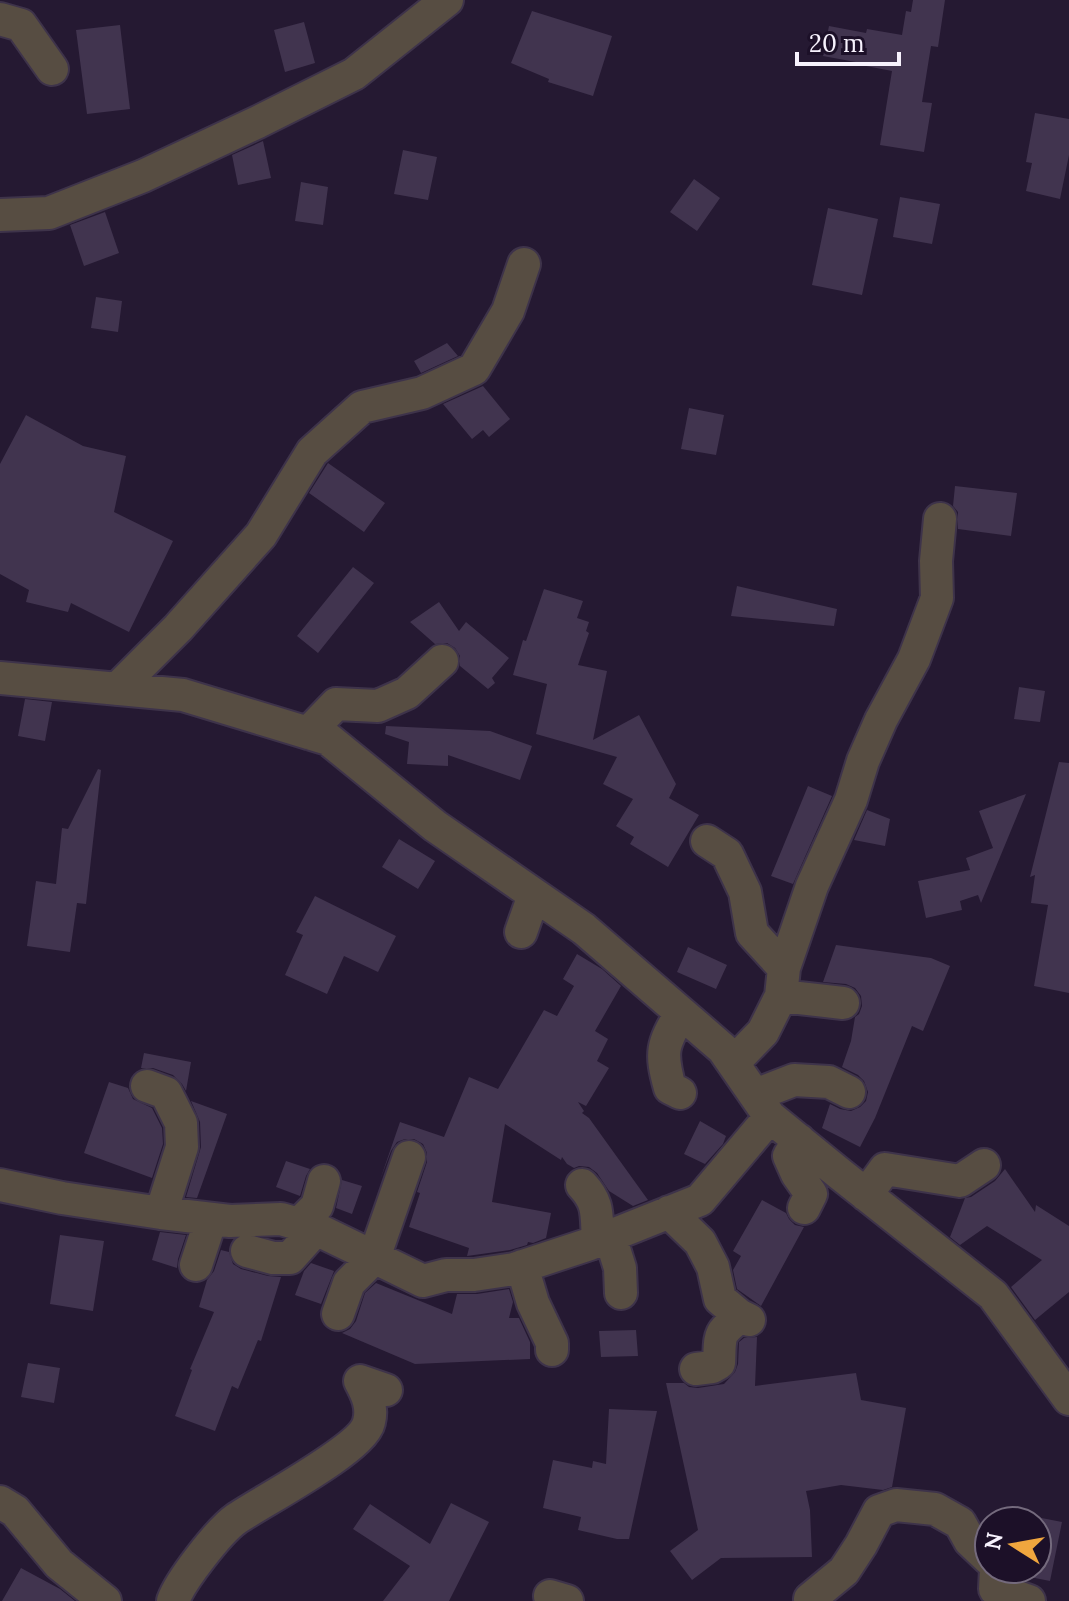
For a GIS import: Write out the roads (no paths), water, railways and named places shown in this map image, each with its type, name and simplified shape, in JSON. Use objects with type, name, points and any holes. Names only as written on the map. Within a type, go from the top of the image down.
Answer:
[{"type":"street","points":[[0,215],[49,213],[143,176],[258,122],[354,74],[447,0]]},
{"type":"street","points":[[0,19],[21,25],[52,69]]},
{"type":"street","points":[[117,689],[178,628],[261,535],[312,452],[362,407],[422,393],[474,369],[508,311],[524,264]]},
{"type":"street","points":[[733,1063],[763,1032],[812,886],[851,800],[863,761],[881,720],[914,659],[937,598],[936,561],[940,519]]},
{"type":"street","points":[[308,733],[336,704],[378,706],[407,693],[442,661]]},
{"type":"street","points":[[0,678],[183,695],[328,739],[435,826],[584,929],[723,1049],[763,1106],[799,1140],[993,1295],[1069,1399]]},
{"type":"street","points":[[707,841],[727,854],[745,892],[752,933],[782,982],[843,1003]]},
{"type":"street","points":[[521,932],[534,895]]},
{"type":"street","points":[[680,1093],[670,1088],[662,1053],[681,1013]]},
{"type":"street","points":[[0,1185],[161,1213],[230,1221],[281,1219],[308,1227],[423,1281],[446,1275],[474,1275],[522,1266],[700,1200],[763,1106],[794,1080],[829,1082],[849,1092]]},
{"type":"street","points":[[147,1086],[166,1093],[181,1123],[182,1147],[161,1213]]},
{"type":"street","points":[[799,1140],[789,1156],[811,1194],[804,1208]]},
{"type":"street","points":[[338,1314],[349,1283],[374,1258],[409,1157]]},
{"type":"street","points":[[866,1195],[885,1169],[960,1181],[984,1165]]},
{"type":"street","points":[[247,1251],[273,1258],[290,1258],[308,1227],[324,1181]]},
{"type":"street","points":[[582,1185],[592,1196],[604,1238],[620,1268],[621,1293]]},
{"type":"street","points":[[669,1212],[700,1242],[713,1267],[720,1299],[744,1318],[723,1331],[719,1363],[696,1369]]},
{"type":"street","points":[[196,1265],[211,1219]]},
{"type":"street","points":[[522,1266],[552,1350]]},
{"type":"street","points":[[173,1601],[205,1553],[233,1520],[354,1443],[369,1424],[369,1398],[360,1381],[386,1390]]},
{"type":"street","points":[[0,1502],[15,1511],[59,1564],[105,1601]]},
{"type":"street","points":[[807,1593],[844,1571],[879,1511],[896,1505],[935,1509],[960,1523],[973,1544]]},
{"type":"street","points":[[995,1585],[995,1589],[1029,1601]]}]
